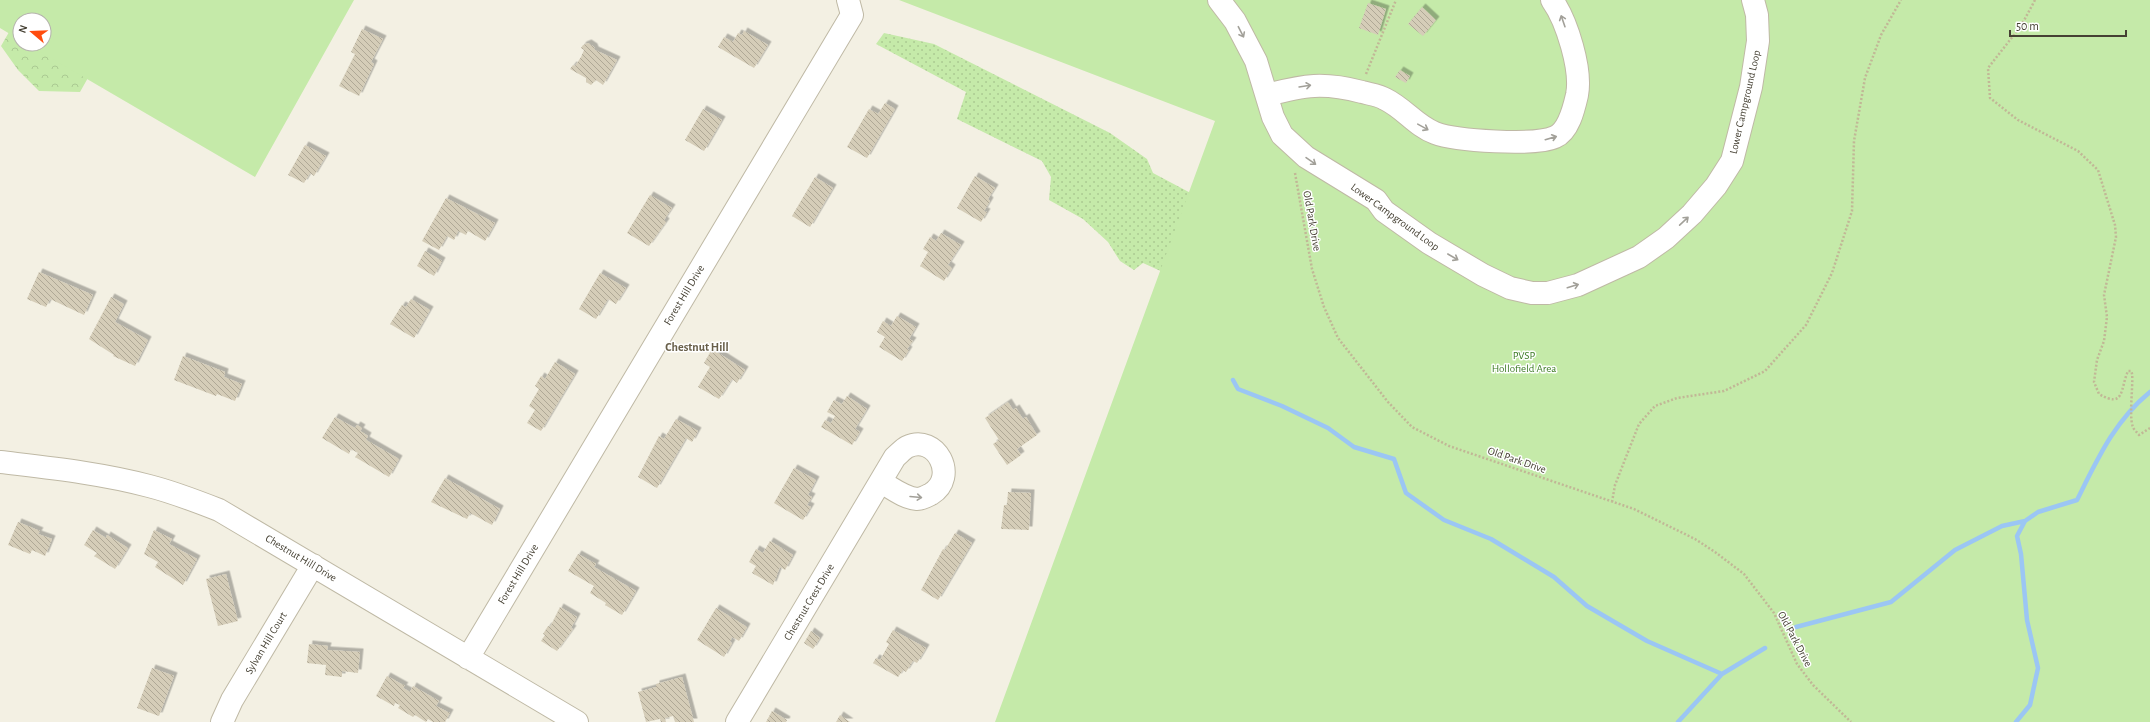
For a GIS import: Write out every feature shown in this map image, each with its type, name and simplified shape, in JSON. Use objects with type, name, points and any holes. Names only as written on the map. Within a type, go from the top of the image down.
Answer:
[{"type":"street","points":[[1218,0],[1235,21],[1256,61],[1267,95],[1307,85],[1331,85],[1385,98],[1419,125],[1436,134],[1460,139],[1518,142],[1556,137],[1564,130],[1572,115],[1577,93],[1576,63],[1559,10],[1552,0]]},
{"type":"street","name":"Lower Campground Loop","points":[[1267,95],[1273,117],[1282,135],[1306,157],[1376,200],[1384,211],[1429,243],[1483,275],[1510,288],[1532,293],[1548,293],[1578,285],[1639,257],[1666,238],[1692,214],[1716,186],[1732,161],[1751,87],[1758,41],[1757,15],[1753,0]]},
{"type":"street","name":"Forest Hill Drive","points":[[468,658],[850,8]]},
{"type":"street","name":"Chestnut Crest Drive","points":[[737,722],[895,457],[907,447],[917,444],[931,448],[940,457],[944,470],[943,481],[936,491],[925,497],[917,499],[905,496],[881,482]]},
{"type":"street","name":"Chestnut Hill Drive","points":[[0,462],[73,471],[148,485],[187,497],[219,510],[577,722]]},
{"type":"street","name":"Sylvan Hill Court","points":[[222,722],[232,700],[313,565]]},
{"type":"path","points":[[1359,91],[1396,0]]},
{"type":"path","points":[[1612,502],[1615,485],[1638,424],[1655,406],[1677,398],[1724,392],[1765,371],[1806,325],[1832,273],[1852,211],[1854,141],[1865,78],[1880,35],[1901,0]]},
{"type":"path","points":[[2035,0],[2021,26],[1988,68],[1990,98],[2018,120],[2078,151],[2098,170],[2115,225],[2116,237],[2104,295],[2107,317],[2104,341],[2097,360],[2094,382],[2099,394],[2109,400],[2116,400],[2121,396],[2128,371],[2131,371],[2134,378],[2130,395],[2133,427],[2139,435],[2150,428]]},
{"type":"path","name":"Old Park Drive","points":[[1294,168],[1312,269],[1324,307],[1338,338],[1365,370],[1388,402],[1412,427],[1449,446],[1634,509],[1695,539],[1744,574],[1774,613],[1797,664],[1812,685],[1851,722]]},
{"type":"green space","points":[[0,0],[354,0],[255,177],[41,52],[52,52],[52,12],[12,12],[12,35],[0,28]]},
{"type":"green space","name":"PVSP Hollofield Area","points":[[899,0],[2150,0],[2150,722],[995,722],[1215,121]]},
{"type":"green space","points":[[52,21],[111,37],[80,92],[39,91],[18,70],[1,46],[12,27],[12,52],[52,52]]},
{"type":"green space","points":[[884,33],[934,44],[1110,133],[1147,159],[1153,173],[1602,412],[2150,722],[1143,263],[1134,270],[1120,261],[1108,242],[1083,219],[1049,200],[1051,177],[1042,161],[957,119],[966,92],[876,44]]},
{"type":"building","points":[[1368,3],[1386,9],[1378,35],[1359,28]]},
{"type":"building","points":[[1422,7],[1436,20],[1423,36],[1408,24]]},
{"type":"building","points":[[362,29],[383,39],[371,62],[374,64],[359,96],[339,86],[355,54],[351,52]]},
{"type":"building","points":[[744,31],[768,45],[754,68],[718,47],[724,37],[733,42],[738,33],[742,35]]},
{"type":"building","points":[[588,43],[594,47],[595,50],[617,60],[603,85],[596,80],[591,85],[586,82],[586,78],[570,69],[573,65],[575,66],[581,57],[584,50],[581,48],[583,45]]},
{"type":"building","points":[[1400,70],[1410,76],[1406,83],[1395,77]]},
{"type":"building","points":[[885,103],[895,109],[867,158],[847,147],[869,109],[878,114]]},
{"type":"building","points":[[703,109],[722,120],[704,151],[685,140]]},
{"type":"building","points":[[305,145],[326,156],[314,176],[310,173],[304,183],[288,175]]},
{"type":"building","points":[[975,176],[995,188],[988,199],[990,201],[984,211],[987,212],[981,222],[957,208]]},
{"type":"building","points":[[815,177],[833,188],[810,227],[792,216]]},
{"type":"building","points":[[650,195],[672,208],[664,220],[666,222],[649,246],[627,233]]},
{"type":"building","points":[[446,198],[495,223],[485,241],[468,231],[466,235],[458,231],[454,240],[447,236],[439,250],[422,241]]},
{"type":"building","points":[[941,233],[961,245],[948,265],[952,268],[944,281],[920,266],[928,252],[923,249],[930,237],[936,241]]},
{"type":"building","points":[[425,251],[442,261],[434,276],[417,266]]},
{"type":"building","points":[[39,272],[93,295],[84,315],[50,299],[46,307],[27,299]]},
{"type":"building","points":[[600,273],[626,288],[616,304],[608,299],[596,319],[579,309]]},
{"type":"building","points":[[111,297],[124,304],[115,322],[148,340],[135,366],[113,356],[114,355],[89,339]]},
{"type":"building","points":[[411,299],[430,310],[414,338],[390,324],[402,305],[406,307]]},
{"type":"building","points":[[897,316],[916,327],[909,339],[913,341],[907,349],[909,350],[902,361],[879,347],[885,337],[877,332],[883,321],[891,326]]},
{"type":"building","points":[[712,349],[745,370],[737,383],[732,379],[719,399],[698,387],[710,367],[704,363]]},
{"type":"building","points":[[183,356],[225,372],[224,377],[242,384],[235,401],[217,394],[216,396],[174,380]]},
{"type":"building","points":[[555,362],[575,374],[541,431],[527,423],[535,410],[529,406],[539,389],[535,386],[541,376],[545,379]]},
{"type":"building","points":[[847,396],[867,409],[855,429],[860,432],[852,445],[821,427],[825,420],[831,423],[835,416],[827,412],[834,400],[842,404]]},
{"type":"building","points":[[1008,402],[1013,410],[1016,408],[1023,419],[1026,417],[1037,435],[1017,449],[1021,455],[1007,465],[993,444],[999,440],[985,418]]},
{"type":"building","points":[[335,417],[355,428],[357,425],[362,428],[360,431],[368,436],[366,440],[399,459],[389,477],[355,457],[358,453],[351,449],[349,454],[322,438]]},
{"type":"building","points":[[676,419],[698,431],[692,442],[686,438],[657,488],[638,477],[659,436],[664,439]]},
{"type":"building","points":[[794,468],[816,480],[808,495],[812,497],[807,505],[811,507],[803,520],[774,503]]},
{"type":"building","points":[[445,478],[500,509],[492,525],[470,513],[467,519],[431,502]]},
{"type":"building","points":[[1008,492],[1031,493],[1029,530],[1001,529],[1004,505],[1007,505]]},
{"type":"building","points":[[18,522],[40,531],[38,534],[52,539],[45,556],[32,550],[30,554],[8,545]]},
{"type":"building","points":[[93,530],[106,538],[107,535],[128,548],[115,569],[94,556],[97,553],[84,545]]},
{"type":"building","points":[[154,530],[172,539],[169,544],[197,559],[183,585],[155,567],[158,562],[144,554]]},
{"type":"building","points":[[955,533],[972,543],[938,600],[921,590],[943,549],[945,550]]},
{"type":"building","points":[[770,541],[793,555],[785,570],[780,567],[773,585],[752,573],[756,566],[749,562],[756,549],[763,553]]},
{"type":"building","points":[[578,554],[596,564],[594,567],[636,591],[622,615],[605,605],[606,603],[590,593],[594,586],[568,571]]},
{"type":"building","points":[[226,574],[238,621],[218,626],[206,579]]},
{"type":"building","points":[[560,607],[577,617],[571,628],[573,629],[557,651],[541,641],[545,635],[543,634],[548,626],[550,627]]},
{"type":"building","points":[[716,608],[747,627],[739,641],[732,637],[730,642],[732,643],[724,657],[697,640]]},
{"type":"building","points":[[893,630],[926,648],[917,663],[913,661],[906,672],[903,670],[898,677],[873,663],[876,658],[880,660],[889,644],[886,642]]},
{"type":"building","points":[[811,631],[820,638],[813,649],[804,643]]},
{"type":"building","points":[[309,644],[328,646],[327,650],[360,652],[358,673],[342,671],[342,677],[325,675],[326,665],[307,663]]},
{"type":"building","points":[[152,668],[174,676],[159,716],[137,708]]},
{"type":"building","points":[[387,676],[405,686],[403,688],[410,692],[413,686],[439,701],[436,706],[450,713],[445,722],[433,722],[428,719],[426,722],[415,715],[413,717],[398,708],[400,705],[395,703],[394,706],[376,696]]},
{"type":"building","points":[[682,677],[694,722],[675,722],[673,716],[665,718],[666,722],[661,722],[660,719],[646,722],[638,692],[656,687],[656,684]]},
{"type":"building","points":[[772,711],[787,720],[786,722],[766,722]]},
{"type":"building","points":[[840,715],[850,722],[836,722]]},
{"type":"waterway","points":[[1233,380],[1238,389],[1282,406],[1328,428],[1354,447],[1394,459],[1406,493],[1444,520],[1491,539],[1554,577],[1587,606],[1647,641],[1722,674]]},
{"type":"waterway","points":[[2016,722],[2030,705],[2038,668],[2027,620],[2021,554],[2017,536],[2025,521],[2038,512],[2077,500],[2100,456],[2117,428],[2127,415],[2150,392]]},
{"type":"waterway","points":[[1796,627],[1891,602],[1955,550],[2002,526],[2025,521]]},
{"type":"waterway","points":[[1678,722],[1722,674],[1765,648]]},
{"type":"district","name":"Chestnut Hill","points":[[697,347]]}]
